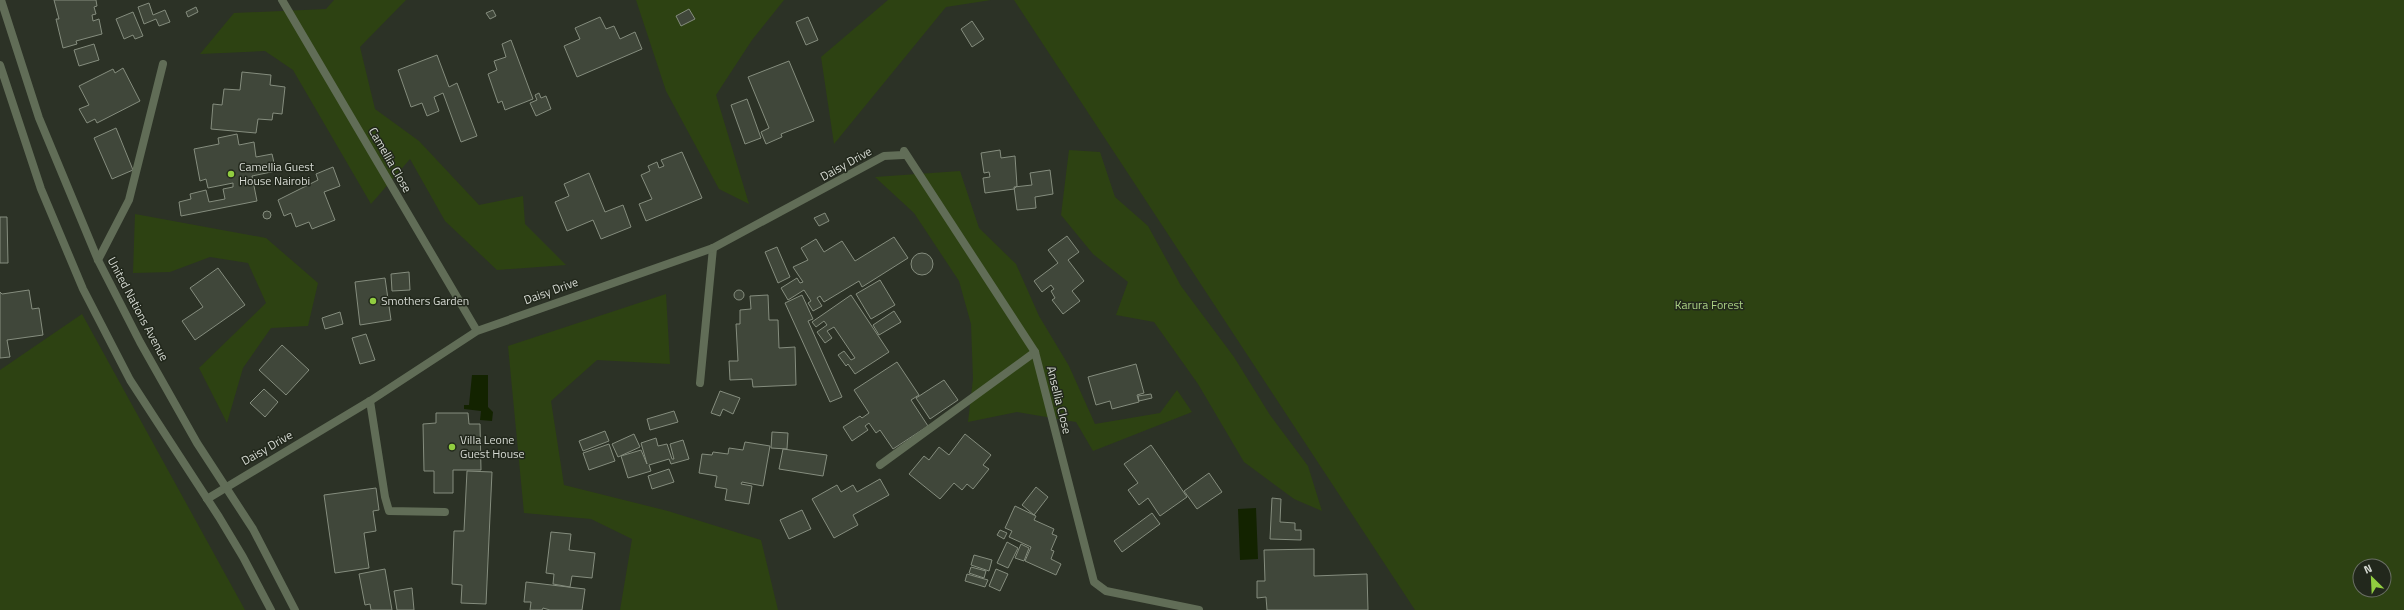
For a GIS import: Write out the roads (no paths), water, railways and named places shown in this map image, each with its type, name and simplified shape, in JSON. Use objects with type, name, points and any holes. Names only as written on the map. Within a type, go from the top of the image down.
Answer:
[{"type":"street","name":"United Nations Avenue","points":[[1,0],[39,118],[98,260],[140,342],[224,487],[253,530],[295,610]]},
{"type":"street","name":"Camellia Close","points":[[282,0],[477,331]]},
{"type":"street","points":[[98,260],[130,200],[163,64]]},
{"type":"street","points":[[0,65],[41,189],[84,289],[130,380],[243,557],[270,610]]},
{"type":"street","name":"Ansellia Close","points":[[903,155],[904,151],[1035,352],[1094,582],[1106,591],[1199,610]]},
{"type":"street","name":"Daisy Drive","points":[[207,499],[224,487],[370,401],[477,331],[713,248],[884,156],[903,155]]},
{"type":"street","points":[[700,383],[713,248]]},
{"type":"street","points":[[880,465],[1035,352]]},
{"type":"street","points":[[370,401],[385,497],[389,512],[445,512]]},
{"type":"place","name":"Camellia Guest House Nairobi","points":[[231,174]]},
{"type":"place","name":"Smothers Garden","points":[[373,301]]},
{"type":"place","name":"Villa Leone Guest House","points":[[452,447]]},
{"type":"park label","name":"Karura Forest","points":[[1709,305]]}]
